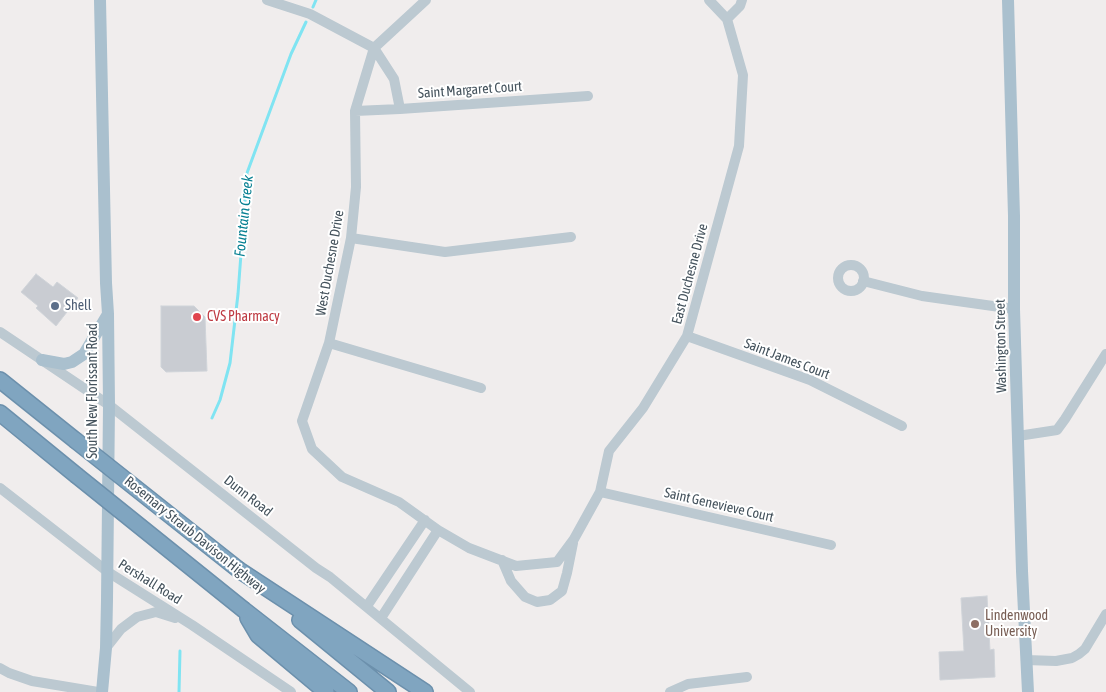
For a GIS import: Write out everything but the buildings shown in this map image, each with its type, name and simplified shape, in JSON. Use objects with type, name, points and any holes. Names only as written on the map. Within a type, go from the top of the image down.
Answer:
[{"type":"highway","name":"Rosemary Straub Davison Highway","points":[[0,380],[239,570],[388,692]]},
{"type":"highway","name":"Rosemary Straub Davison Highway","points":[[0,412],[244,610],[349,692]]},
{"type":"highway","points":[[239,570],[425,692]]},
{"type":"highway","points":[[244,610],[258,635],[326,692]]},
{"type":"main road","name":"South New Florissant Road","points":[[100,0],[109,405],[106,648],[100,692]]},
{"type":"main road","name":"Washington Street","points":[[1008,0],[1014,216],[1014,309],[1022,571],[1028,692]]},
{"type":"main road","points":[[42,360],[64,364],[72,362],[84,354],[108,314]]},
{"type":"street","points":[[267,0],[310,14],[374,48],[394,79],[400,109]]},
{"type":"street","points":[[374,48],[426,0]]},
{"type":"street","points":[[709,0],[727,20],[740,6],[742,0]]},
{"type":"street","name":"East Duchesne Drive","points":[[574,539],[600,492],[609,451],[643,408],[687,336],[739,146],[743,75],[727,20]]},
{"type":"street","name":"West Duchesne Drive","points":[[374,48],[355,111],[356,187],[351,238],[330,344],[302,421],[312,449],[342,477],[399,502],[425,520]]},
{"type":"street","name":"Saint Margaret Court","points":[[355,111],[588,96]]},
{"type":"street","points":[[351,238],[445,252],[571,238]]},
{"type":"street","points":[[863,280],[922,296],[1014,309]]},
{"type":"street","name":"Dunn Road","points":[[0,332],[109,405],[367,606],[470,692]]},
{"type":"street","name":"Saint James Court","points":[[687,336],[810,380],[902,426]]},
{"type":"street","points":[[330,344],[481,388]]},
{"type":"street","points":[[1018,436],[1057,430],[1106,354]]},
{"type":"street","name":"Pershall Road","points":[[0,488],[108,572],[192,624],[290,692]]},
{"type":"street","name":"Saint Genevieve Court","points":[[600,492],[831,545]]},
{"type":"street","points":[[367,606],[425,520],[469,548],[516,566],[557,562],[574,539]]},
{"type":"street","points":[[381,618],[438,530]]},
{"type":"street","points":[[502,560],[511,580],[525,596],[537,602],[550,600],[562,591],[574,539]]},
{"type":"street","points":[[106,648],[121,629],[137,617],[156,612],[192,624]]},
{"type":"street","points":[[1026,660],[1056,661],[1072,658],[1079,654],[1102,630],[1106,614]]},
{"type":"street","points":[[0,668],[32,681],[100,692]]},
{"type":"street","points":[[670,692],[688,684],[747,677]]},
{"type":"waterway","name":"Fountain Creek","points":[[313,7],[316,0]]},
{"type":"waterway","name":"Fountain Creek","points":[[212,418],[220,400],[230,363],[238,294],[247,173],[291,54],[306,22]]},
{"type":"waterway","points":[[179,692],[180,651]]},
{"type":"place","name":"Shell","points":[[55,306]]},
{"type":"place","name":"CVS Pharmacy","points":[[197,317]]},
{"type":"place","name":"Lindenwood University","points":[[975,624]]}]
